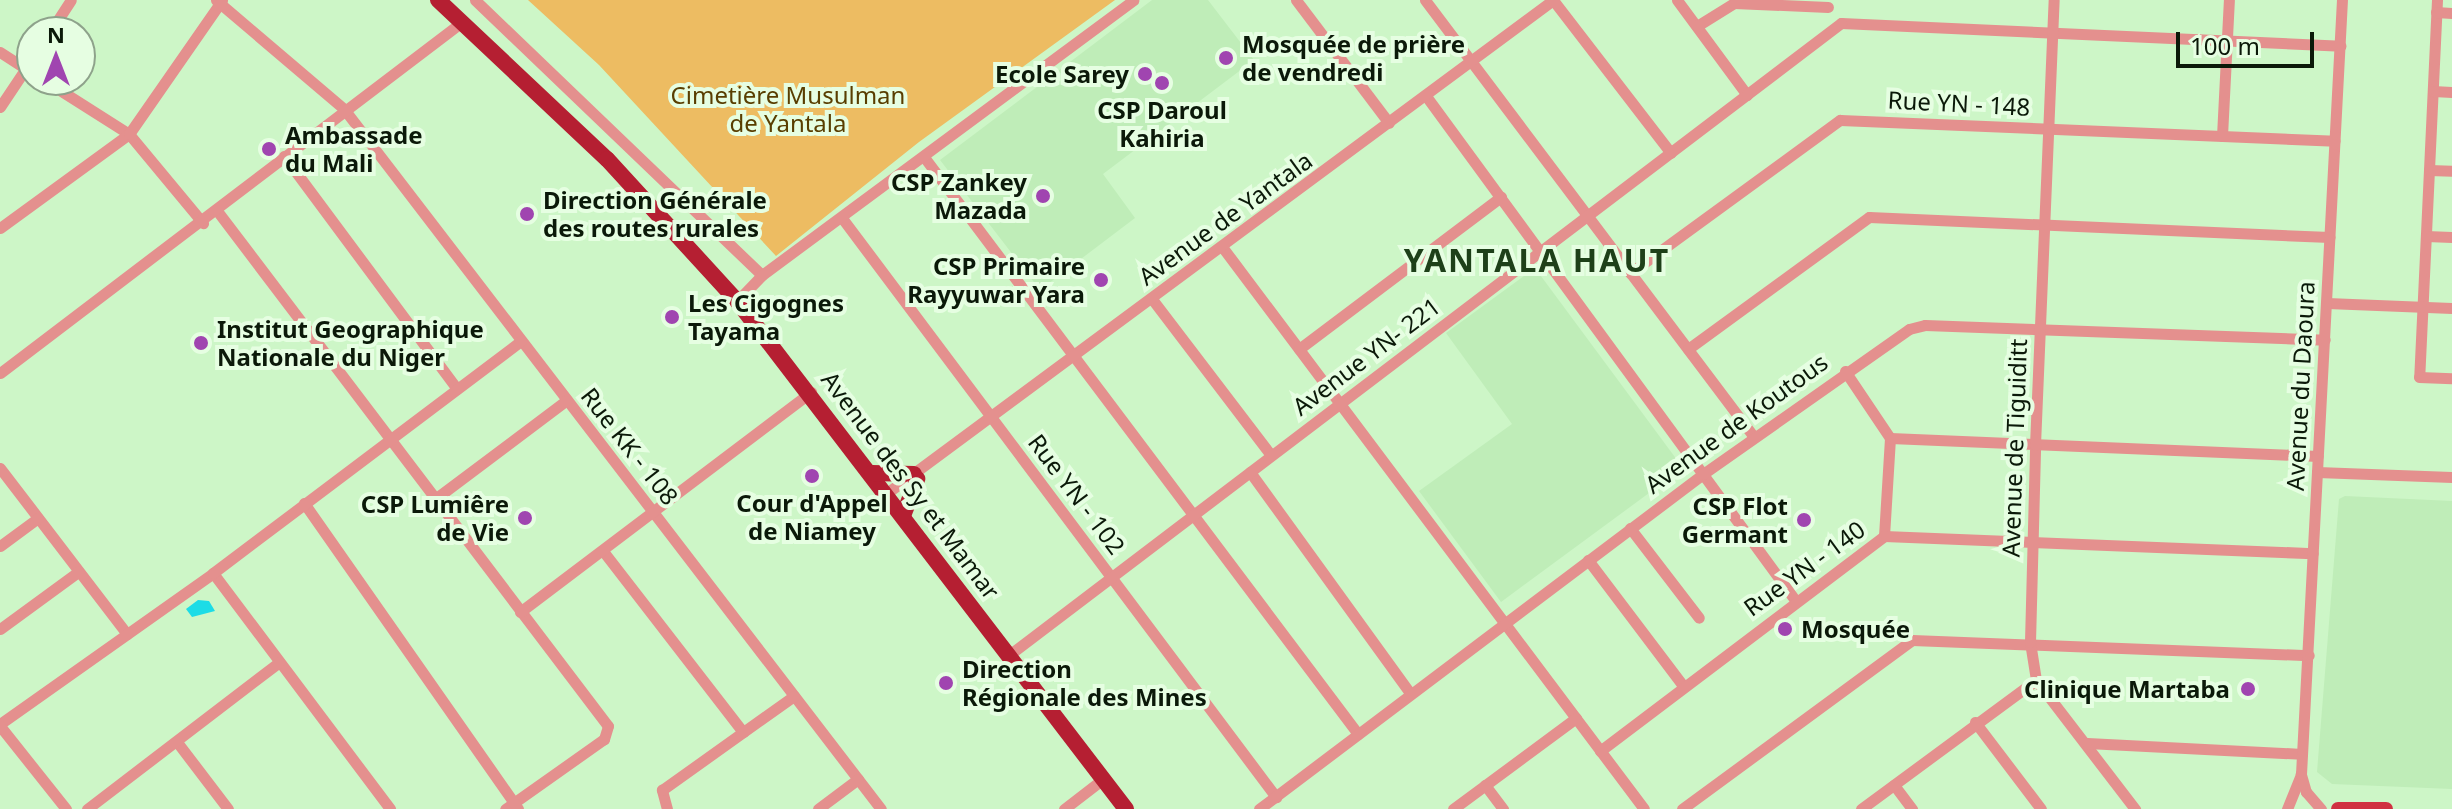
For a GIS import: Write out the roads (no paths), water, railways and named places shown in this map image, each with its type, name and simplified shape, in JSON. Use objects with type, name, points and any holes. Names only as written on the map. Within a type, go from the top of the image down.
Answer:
[{"type":"highway","name":"Avenue des Sy et Mamar","points":[[438,0],[607,159],[737,301],[811,392],[1126,809]]},
{"type":"highway","points":[[872,473],[918,474],[903,516]]},
{"type":"main road","points":[[2338,809],[2386,809]]},
{"type":"street","points":[[475,0],[762,275]]},
{"type":"street","points":[[737,301],[762,275],[1133,0]]},
{"type":"street","points":[[1296,0],[1389,123]]},
{"type":"street","points":[[1425,0],[1754,437]]},
{"type":"street","points":[[1553,0],[1671,153]]},
{"type":"street","name":"Avenue de Yantala","points":[[889,495],[1553,0]]},
{"type":"street","points":[[1677,0],[1747,95]]},
{"type":"street","name":"Avenue de Tiguiditt","points":[[2036,680],[2030,642],[2032,544],[2054,0]]},
{"type":"street","points":[[2222,136],[2229,0]]},
{"type":"street","name":"Avenue du Daoura","points":[[2287,809],[2301,774],[2342,0]]},
{"type":"street","points":[[0,228],[129,134],[219,1]]},
{"type":"street","name":"Rue KK - 108","points":[[219,1],[344,109],[881,809]]},
{"type":"street","points":[[1697,26],[1734,3],[1828,3],[1841,23],[2340,46]]},
{"type":"street","points":[[2452,13],[2436,6],[2419,377],[2452,378]]},
{"type":"street","points":[[0,373],[218,212],[344,109],[463,21]]},
{"type":"street","name":"Avenue YN- 221","points":[[1009,655],[1841,23]]},
{"type":"street","points":[[0,107],[16,86]]},
{"type":"street","points":[[2433,91],[2452,92]]},
{"type":"street","points":[[69,96],[129,134],[203,223]]},
{"type":"street","points":[[1426,96],[1795,600]]},
{"type":"street","name":"Rue YN - 148","points":[[1630,273],[1840,120],[2335,141]]},
{"type":"street","points":[[284,156],[457,389]]},
{"type":"street","points":[[924,157],[1358,734]]},
{"type":"street","points":[[2429,170],[2452,171]]},
{"type":"street","points":[[1299,349],[1501,197]]},
{"type":"street","points":[[218,212],[608,733],[512,807],[304,503]]},
{"type":"street","points":[[1688,349],[1869,217],[2330,237]]},
{"type":"street","name":"Rue YN - 102","points":[[842,218],[1276,797]]},
{"type":"street","points":[[2426,236],[2452,237]]},
{"type":"street","points":[[1223,248],[1644,809]]},
{"type":"street","points":[[1152,299],[1271,455]]},
{"type":"street","points":[[2327,303],[2452,308]]},
{"type":"street","name":"Avenue de Koutous","points":[[1259,809],[1703,474],[1845,371],[1917,326],[2325,340]]},
{"type":"street","points":[[66,809],[0,725],[213,573],[521,341]]},
{"type":"street","points":[[1845,371],[1890,438],[1884,536]]},
{"type":"street","points":[[520,612],[811,392]]},
{"type":"street","points":[[435,499],[567,400]]},
{"type":"street","points":[[1890,438],[2318,456]]},
{"type":"street","points":[[0,468],[127,634]]},
{"type":"street","points":[[1250,472],[1410,693]]},
{"type":"street","points":[[2317,472],[2452,477]]},
{"type":"street","points":[[0,546],[38,518]]},
{"type":"street","points":[[1630,528],[1699,618]]},
{"type":"street","name":"Rue YN - 140","points":[[1600,751],[1795,600],[1884,536],[2313,553]]},
{"type":"street","points":[[603,551],[743,732]]},
{"type":"street","points":[[1588,560],[1684,687]]},
{"type":"street","points":[[0,629],[78,572]]},
{"type":"street","points":[[213,573],[390,809]]},
{"type":"street","points":[[1682,809],[1912,640],[2030,642],[2309,655]]},
{"type":"street","points":[[87,809],[279,662]]},
{"type":"street","points":[[1861,809],[2036,680],[2135,809]]},
{"type":"street","points":[[667,809],[661,796],[662,790],[794,696]]},
{"type":"street","points":[[1453,809],[1576,718]]},
{"type":"street","points":[[1975,722],[2041,809]]},
{"type":"street","points":[[177,742],[228,809]]},
{"type":"street","points":[[2087,743],[2302,754]]},
{"type":"street","points":[[2301,774],[2306,792],[2321,809]]},
{"type":"street","points":[[818,809],[858,779]]},
{"type":"street","points":[[1064,809],[1103,779]]},
{"type":"street","points":[[1485,785],[1503,809]]},
{"type":"street","points":[[1894,785],[1912,809]]},
{"type":"water","points":[[198,600],[209,601],[215,611],[192,617],[186,609]]},
{"type":"place","name":"Mosquée de prière de vendredi","points":[[1226,58]]},
{"type":"place","name":"Ecole Sarey","points":[[1145,74]]},
{"type":"place","name":"CSP Daroul Kahiria","points":[[1162,83]]},
{"type":"place","name":"Ambassade du Mali","points":[[269,149]]},
{"type":"place","name":"CSP Zankey Mazada","points":[[1043,196]]},
{"type":"place","name":"Direction Générale des routes rurales","points":[[527,214]]},
{"type":"place","name":"CSP Primaire Rayyuwar Yara","points":[[1101,280]]},
{"type":"place","name":"Les Cigognes Tayama","points":[[672,317]]},
{"type":"place","name":"Institut Geographique Nationale du Niger","points":[[201,343]]},
{"type":"place","name":"Cour d'Appel de Niamey","points":[[812,476]]},
{"type":"place","name":"CSP Lumiêre de Vie","points":[[525,518]]},
{"type":"place","name":"CSP Flot Germant","points":[[1804,520]]},
{"type":"place","name":"Mosquée","points":[[1785,629]]},
{"type":"place","name":"Direction Régionale des Mines","points":[[946,683]]},
{"type":"place","name":"Clinique Martaba","points":[[2248,689]]},
{"type":"district","name":"YANTALA HAUT","points":[[1537,260]]},
{"type":"park label","name":"Cimetière Musulman de Yantala","points":[[788,109]]}]
